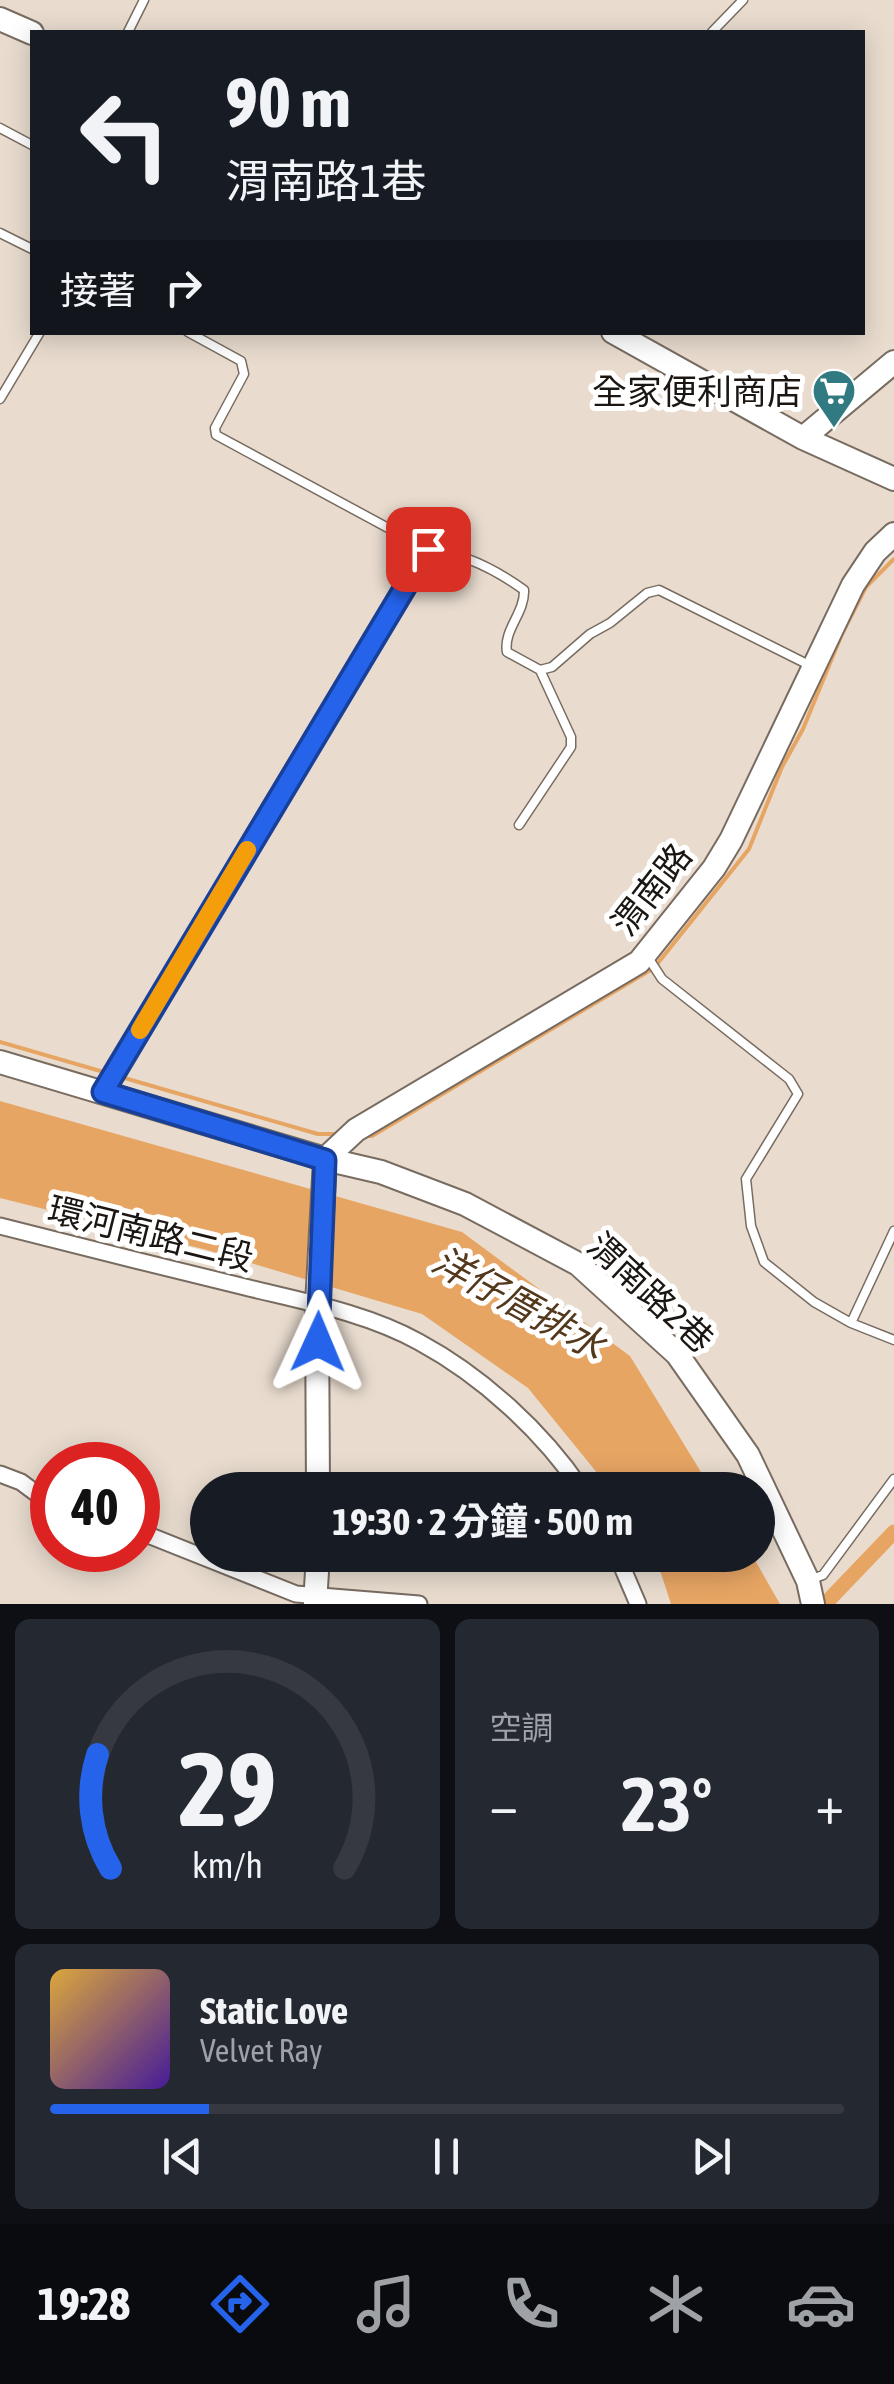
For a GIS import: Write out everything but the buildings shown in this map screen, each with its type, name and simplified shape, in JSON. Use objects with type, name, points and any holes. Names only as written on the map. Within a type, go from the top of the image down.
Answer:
[{"type":"street","points":[[0,18],[30,32]]},
{"type":"street","points":[[619,335],[803,438],[894,479]]},
{"type":"street","points":[[803,438],[894,362]]},
{"type":"street","name":"渭南路","points":[[325,1160],[356,1130],[639,962],[714,868],[731,840],[853,585],[875,552],[894,534]]},
{"type":"street","name":"渭南路2巷","points":[[0,1062],[325,1160],[381,1172],[465,1204],[578,1264],[677,1354],[748,1455],[811,1593]]},
{"type":"street","points":[[318,1472],[318,1304],[325,1160]]},
{"type":"street","name":"環河南路二段","points":[[0,1226],[318,1304],[416,1340],[449,1360],[508,1408],[567,1472]]},
{"type":"street","points":[[0,1474],[30,1489]]},
{"type":"street","points":[[160,1541],[317,1600],[419,1604]]},
{"type":"street","points":[[317,1600],[318,1572]]},
{"type":"street","points":[[624,1572],[638,1604]]},
{"type":"lane","points":[[129,30],[144,0]]},
{"type":"lane","points":[[714,30],[743,0]]},
{"type":"lane","points":[[0,128],[30,144]]},
{"type":"lane","points":[[0,232],[30,248]]},
{"type":"lane","points":[[0,399],[38,335]]},
{"type":"lane","points":[[193,335],[241,361],[244,374],[215,428],[216,436],[428,549],[458,552],[524,590],[525,602],[505,642],[507,652],[540,670],[572,737],[520,825]]},
{"type":"lane","points":[[103,1092],[428,549]]},
{"type":"lane","points":[[540,670],[552,668],[590,634],[610,624],[647,593],[659,590],[815,668]]},
{"type":"lane","points":[[646,954],[662,980],[789,1078],[798,1094],[746,1179],[751,1226],[764,1262],[814,1302],[851,1323],[894,1340]]},
{"type":"lane","points":[[851,1323],[894,1231]]},
{"type":"lane","points":[[811,1593],[894,1480]]},
{"type":"water","name":"洋仔厝排水","points":[[0,1101],[462,1232],[630,1356],[701,1472],[596,1472],[528,1388],[422,1314],[207,1250],[0,1198]]},
{"type":"water","points":[[661,1572],[762,1572],[780,1604],[671,1604]]},
{"type":"waterway","points":[[365,1136],[372,1136],[654,968],[749,849],[842,634],[866,587],[894,559]]},
{"type":"waterway","points":[[0,1042],[318,1134],[335,1134]]},
{"type":"waterway","points":[[825,1604],[894,1532]]},
{"type":"slow traffic","points":[[140,1030],[247,850]]},
{"type":"place","name":"全家便利商店","points":[[834,429]]},
{"type":"route","points":[[318,1342],[325,1160],[103,1092],[428,549]]}]
